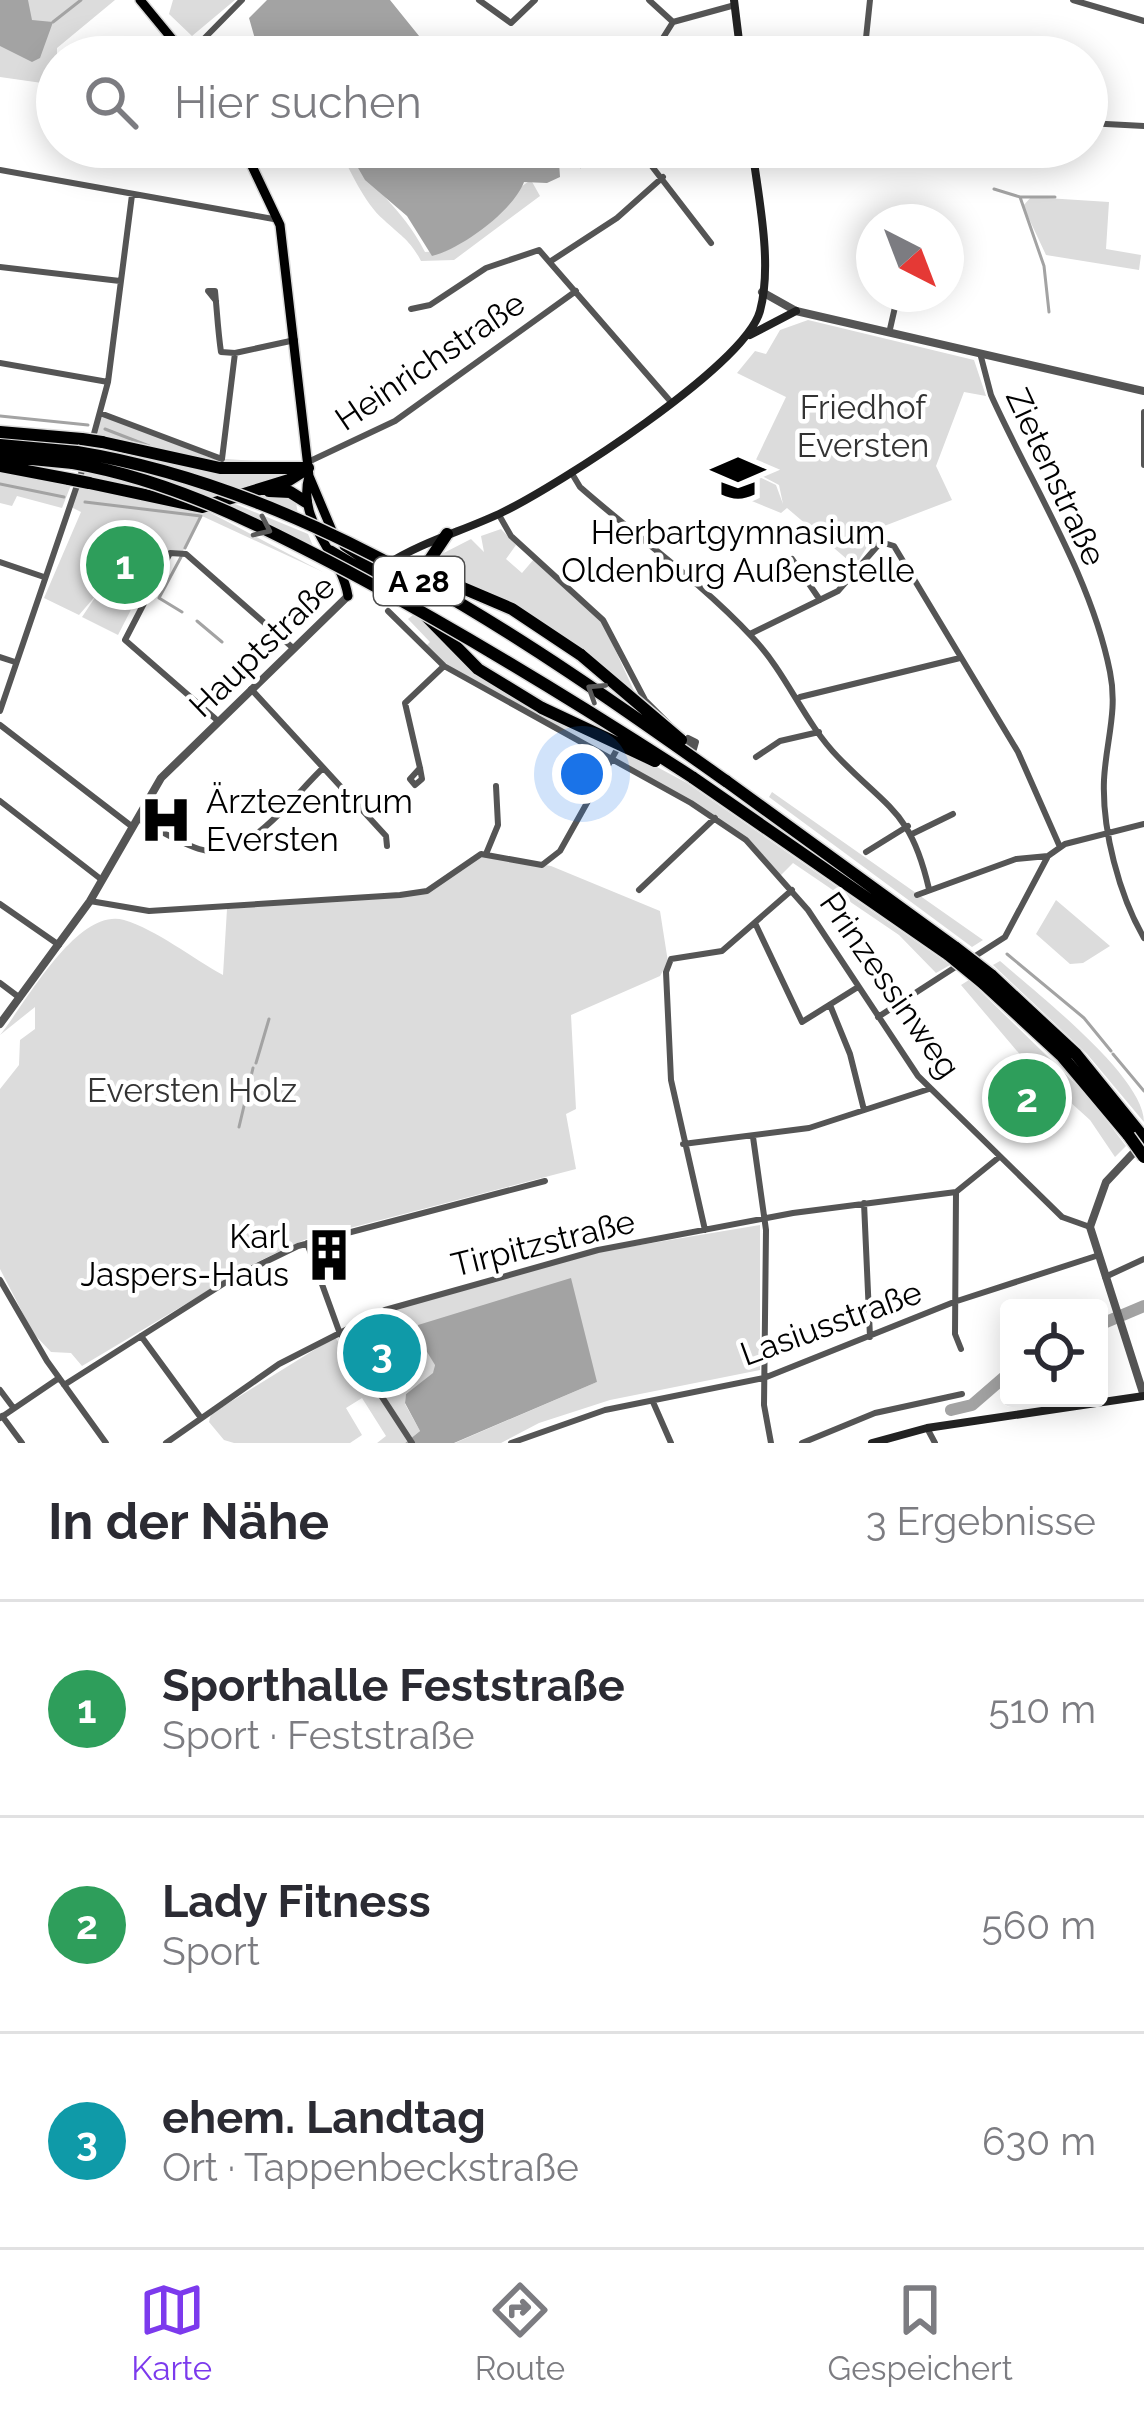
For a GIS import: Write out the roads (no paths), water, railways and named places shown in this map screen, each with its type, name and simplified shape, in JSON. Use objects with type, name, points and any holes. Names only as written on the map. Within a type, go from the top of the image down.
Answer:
[{"type":"highway","points":[[0,432],[78,451],[103,442],[220,467],[310,467]]},
{"type":"highway","name":"A 28","points":[[0,446],[78,451],[208,488],[381,561],[484,617],[726,781],[754,809]]},
{"type":"highway","name":"A 28","points":[[0,456],[78,451],[290,541],[463,634],[692,777],[754,809],[987,979],[1139,1137],[1144,1157]]},
{"type":"highway","points":[[0,466],[190,507],[256,491],[310,467]]},
{"type":"highway","points":[[256,491],[290,492],[307,502]]},
{"type":"highway","points":[[448,534],[430,557],[432,571],[486,597],[580,655],[726,781]]},
{"type":"highway","points":[[376,572],[410,599],[478,669],[542,708],[692,777]]},
{"type":"highway","points":[[376,572],[434,594],[486,597]]},
{"type":"main road","points":[[140,0],[169,36]]},
{"type":"main road","points":[[735,3],[739,36]]},
{"type":"main road","points":[[254,168],[277,215],[310,467],[307,502],[348,596]]},
{"type":"main road","points":[[753,168],[760,313],[773,320]]},
{"type":"main road","points":[[746,338],[796,311]]},
{"type":"main road","name":"Hauptstraße","points":[[348,596],[376,572],[448,534],[499,515],[571,472],[671,402],[746,338],[760,313]]},
{"type":"main road","points":[[310,467],[332,532],[376,572]]},
{"type":"main road","points":[[327,547],[376,572]]},
{"type":"main road","points":[[872,1443],[927,1428],[1144,1396]]},
{"type":"street","points":[[207,36],[242,0]]},
{"type":"street","points":[[479,0],[511,23],[535,0]]},
{"type":"street","points":[[649,0],[673,22]]},
{"type":"street","points":[[866,36],[870,0]]},
{"type":"street","points":[[1073,0],[1144,21]]},
{"type":"street","points":[[664,36],[673,22],[735,3]]},
{"type":"street","points":[[1108,124],[1144,127]]},
{"type":"street","points":[[654,168],[711,243]]},
{"type":"street","points":[[0,170],[252,218],[277,215]]},
{"type":"street","points":[[550,261],[617,218],[662,177]]},
{"type":"street","points":[[0,711],[108,382],[132,196]]},
{"type":"street","points":[[411,309],[430,304],[487,268],[539,250],[671,402]]},
{"type":"street","points":[[0,267],[120,281]]},
{"type":"street","name":"Heinrichstraße","points":[[310,467],[396,420],[577,291]]},
{"type":"street","points":[[762,292],[796,311],[1144,391]]},
{"type":"street","points":[[216,301],[221,352],[295,340]]},
{"type":"street","points":[[760,313],[784,306]]},
{"type":"street","points":[[890,329],[894,312]]},
{"type":"street","points":[[100,413],[222,460],[235,352]]},
{"type":"street","name":"Zietenstraße","points":[[980,352],[991,395],[1106,654],[1116,715],[1104,782],[1110,832],[1144,938]]},
{"type":"street","points":[[0,363],[108,382]]},
{"type":"street","points":[[1144,412],[1144,465]]},
{"type":"street","points":[[571,472],[580,487],[750,634],[799,697],[819,732],[910,830],[929,889]]},
{"type":"street","points":[[499,515],[511,536],[603,620],[645,700],[688,737]]},
{"type":"street","points":[[750,634],[844,586],[880,542],[888,544],[1018,752],[1060,847]]},
{"type":"street","points":[[218,721],[125,640],[168,555],[187,554],[293,648]]},
{"type":"street","points":[[792,559],[820,600]]},
{"type":"street","points":[[0,562],[44,577]]},
{"type":"street","name":"Hauptstraße","points":[[0,1024],[90,901],[132,821],[161,778],[348,596]]},
{"type":"street","name":"Prinzessinweg","points":[[388,611],[444,666],[746,840],[792,890],[929,1089],[1067,1221],[1090,1227]]},
{"type":"street","points":[[0,657],[15,662]]},
{"type":"street","points":[[799,697],[960,658]]},
{"type":"street","points":[[420,768],[405,703],[444,666]]},
{"type":"street","points":[[251,689],[386,836],[387,846]]},
{"type":"street","points":[[487,854],[536,865],[553,860],[645,700]]},
{"type":"street","points":[[0,725],[132,821],[201,850],[230,849],[247,841],[323,768]]},
{"type":"street","points":[[756,757],[780,742],[819,732]]},
{"type":"street","points":[[90,901],[149,911],[419,893],[487,854],[498,825],[496,786]]},
{"type":"street","points":[[0,802],[102,880]]},
{"type":"street","points":[[866,852],[953,814]]},
{"type":"street","points":[[638,890],[715,818]]},
{"type":"street","points":[[878,1017],[1005,937],[1048,856],[1060,847],[1144,824]]},
{"type":"street","points":[[917,895],[1016,859],[1048,856]]},
{"type":"street","points":[[705,1230],[671,1080],[666,979],[671,959],[722,952],[792,890]]},
{"type":"street","points":[[0,904],[59,945]]},
{"type":"street","points":[[755,922],[802,1022],[858,987]]},
{"type":"street","points":[[0,983],[20,998]]},
{"type":"street","points":[[830,1005],[864,1110]]},
{"type":"street","points":[[683,1144],[809,1128],[929,1089]]},
{"type":"street","points":[[753,1137],[765,1219],[764,1378],[771,1443]]},
{"type":"street","points":[[1139,1137],[1106,1182],[1090,1227],[1144,1396]]},
{"type":"street","points":[[962,1349],[956,1342],[956,1192],[998,1158]]},
{"type":"street","points":[[22,1443],[1,1417],[13,1406],[141,1336],[234,1277],[307,1243],[544,1181]]},
{"type":"street","name":"Tirpitzstraße","points":[[166,1443],[339,1331],[404,1304],[580,1255],[765,1219],[956,1192]]},
{"type":"street","points":[[864,1203],[870,1336]]},
{"type":"street","points":[[307,1243],[339,1331],[410,1440]]},
{"type":"street","name":"Lasiusstraße","points":[[511,1443],[538,1430],[764,1378],[955,1302],[1096,1256]]},
{"type":"street","points":[[1105,1277],[1144,1259]]},
{"type":"street","points":[[0,1280],[61,1381],[106,1443]]},
{"type":"street","points":[[141,1336],[201,1418]]},
{"type":"street","points":[[0,1390],[13,1406]]},
{"type":"street","points":[[802,1443],[875,1413],[962,1394]]},
{"type":"street","points":[[653,1402],[670,1443]]},
{"type":"street","points":[[927,1428],[935,1443]]},
{"type":"street","points":[[538,1430],[546,1443]]},
{"type":"waterway","points":[[53,22],[81,0]]},
{"type":"waterway","points":[[994,189],[1020,197],[1055,197]]},
{"type":"waterway","points":[[1020,197],[1044,266],[1049,312]]},
{"type":"waterway","points":[[0,416],[88,425]]},
{"type":"waterway","points":[[105,429],[149,446]]},
{"type":"waterway","points":[[0,484],[64,497]]},
{"type":"waterway","points":[[85,502],[201,516],[185,548]]},
{"type":"waterway","points":[[181,557],[159,598],[182,612]]},
{"type":"waterway","points":[[197,621],[222,642]]},
{"type":"waterway","points":[[1007,954],[1084,1018],[1111,1051]]},
{"type":"waterway","points":[[256,1063],[269,1019]]},
{"type":"waterway","points":[[1113,1054],[1144,1091]]},
{"type":"waterway","points":[[239,1127],[253,1068]]},
{"type":"waterway","points":[[1108,1321],[1144,1306]]},
{"type":"waterway","points":[[951,1410],[972,1405],[1000,1381]]},
{"type":"place","name":"Herbartgymnasium Oldenburg Außenstelle","points":[[738,478]]},
{"type":"place","name":"Sporthalle Feststraße","points":[[125,565]]},
{"type":"place","name":"Ärztezentrum Eversten","points":[[166,820]]},
{"type":"place","name":"Lady Fitness","points":[[1027,1098]]},
{"type":"place","name":"Karl Jaspers-Haus","points":[[329,1255]]},
{"type":"place","name":"ehem. Landtag","points":[[382,1353]]},
{"type":"park label","name":"Friedhof Eversten","points":[[863,426]]},
{"type":"park label","name":"Eversten Holz","points":[[192,1090]]}]
